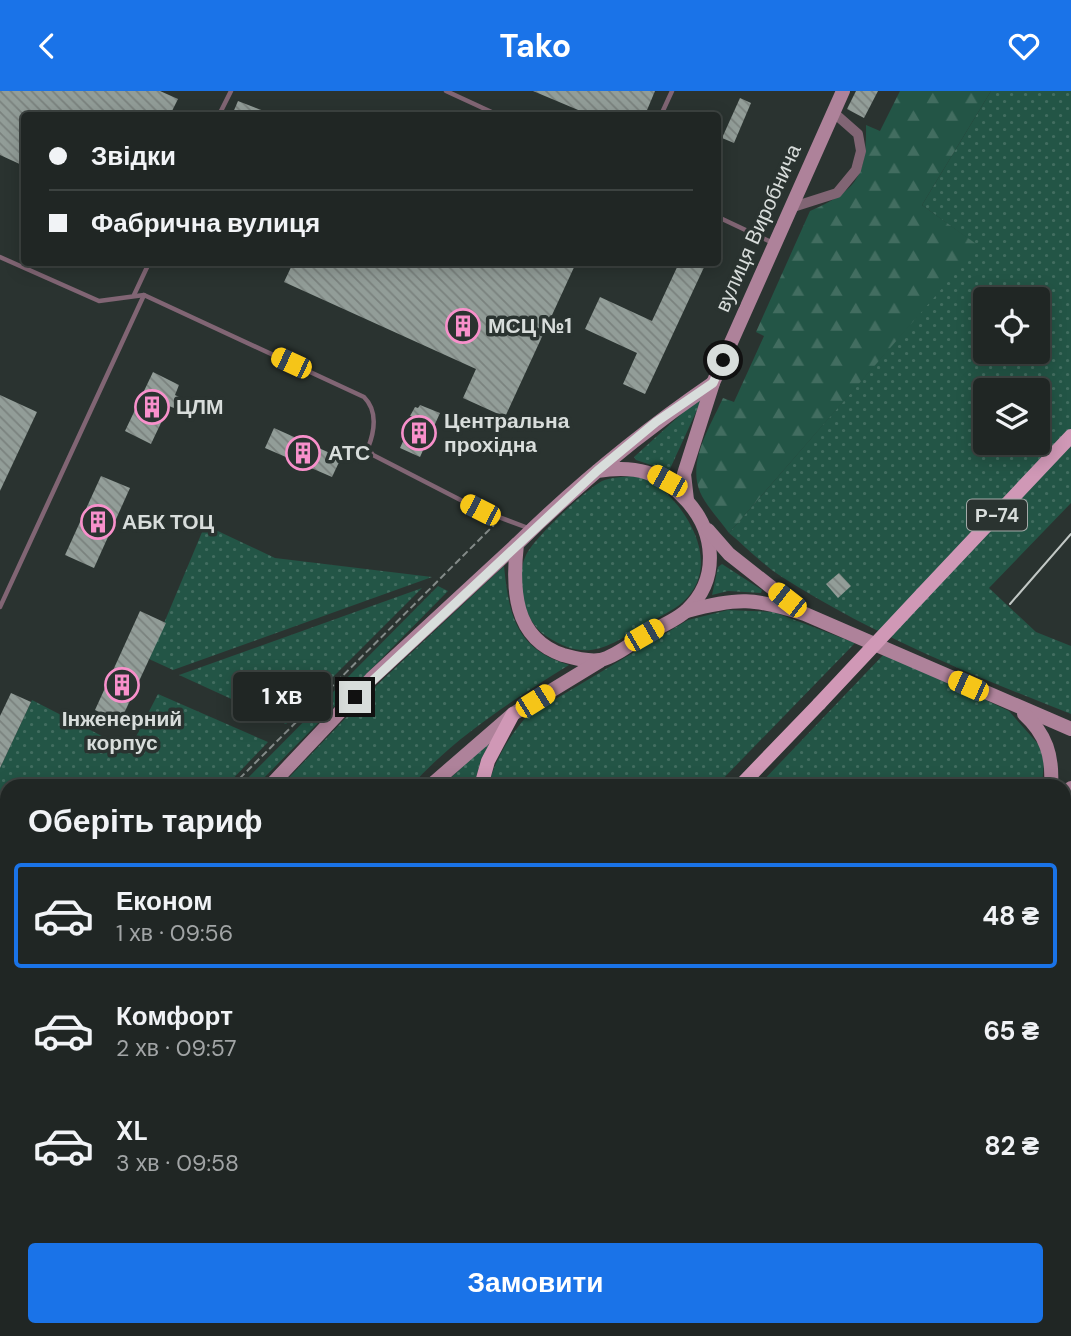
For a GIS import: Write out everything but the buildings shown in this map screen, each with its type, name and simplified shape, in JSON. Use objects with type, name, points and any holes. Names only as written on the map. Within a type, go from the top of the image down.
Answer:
[{"type":"main road","name":"вулиця Виробнича","points":[[687,500],[684,474],[713,383],[843,91]]},
{"type":"main road","points":[[277,779],[371,679],[532,529],[656,422],[713,383]]},
{"type":"main road","name":"Р-74","points":[[747,779],[1071,436]]},
{"type":"main road","points":[[597,471],[637,468],[667,481],[687,500],[729,554],[804,614]]},
{"type":"main road","points":[[687,611],[705,585],[709,570],[711,552],[706,527]]},
{"type":"main road","points":[[517,544],[514,586],[519,612],[529,632],[560,654],[577,659],[601,660]]},
{"type":"main road","points":[[438,779],[513,714],[687,611],[728,600],[768,602],[804,614],[1071,729]]},
{"type":"main road","points":[[1015,706],[1044,738],[1051,759],[1051,779]]},
{"type":"main road","points":[[483,779],[488,761],[513,714]]},
{"type":"street","points":[[790,208],[837,193],[856,170],[861,151],[858,134],[833,112]]},
{"type":"lane","points":[[220,112],[230,91]]},
{"type":"lane","points":[[446,91],[492,112]]},
{"type":"lane","points":[[662,112],[672,91]]},
{"type":"lane","points":[[721,218],[774,244]]},
{"type":"lane","points":[[0,257],[84,296],[111,301],[144,295],[365,397],[371,404],[374,415],[368,448],[373,455],[480,510],[532,529]]},
{"type":"lane","points":[[134,295],[148,266]]},
{"type":"lane","points":[[0,607],[144,295]]},
{"type":"path","points":[[239,779],[501,518]]},
{"type":"green space","points":[[900,91],[991,91],[922,205],[979,246],[729,533],[700,492],[696,468],[702,443],[723,398],[734,402],[764,336],[756,332],[810,211],[838,196],[856,180],[864,158],[866,125],[880,131]]},
{"type":"green space","points":[[991,91],[1071,91],[1071,503],[989,588],[1036,632],[1071,646],[1071,714],[887,636],[816,598],[775,572],[729,533],[978,246],[922,205]]},
{"type":"green space","points":[[700,397],[702,399],[669,471],[636,460],[634,457]]},
{"type":"green space","points":[[633,476],[659,487],[687,518],[698,542],[701,567],[698,579],[683,602],[621,639],[598,649],[574,649],[546,636],[531,620],[521,587],[522,565],[531,547],[549,526],[594,486],[609,479]]},
{"type":"green space","points":[[205,525],[275,558],[432,577],[173,670],[149,659]]},
{"type":"green space","points":[[722,564],[762,590],[761,593],[728,591],[712,595],[718,567]]},
{"type":"green space","points":[[504,566],[509,600],[518,628],[537,650],[569,665],[506,705],[466,735],[418,779],[288,779],[376,686]]},
{"type":"green space","points":[[438,586],[448,591],[263,779],[247,779]]},
{"type":"green space","points":[[422,588],[286,724],[179,675]]},
{"type":"green space","points":[[728,610],[774,612],[855,643],[723,779],[490,779],[503,749],[527,716],[688,620]]},
{"type":"green space","points":[[885,653],[1009,711],[1039,745],[1044,761],[1043,779],[765,779]]},
{"type":"green space","points":[[158,694],[268,742],[233,779],[0,779],[0,768],[32,700],[129,750]]},
{"type":"green space","points":[[492,739],[481,759],[476,779],[449,779]]},
{"type":"tram line","points":[[1010,604],[1071,534]]},
{"type":"place","name":"МСЦ №1","points":[[463,326]]},
{"type":"place","name":"ЦЛМ","points":[[152,407]]},
{"type":"place","name":"Центральна прохідна","points":[[419,433]]},
{"type":"place","name":"АТС","points":[[303,453]]},
{"type":"place","name":"АБК ТОЦ","points":[[98,522]]},
{"type":"place","name":"Інженерний корпус","points":[[122,685]]},
{"type":"route","points":[[355,697],[371,679],[597,471],[656,422],[713,383],[723,360]]}]
